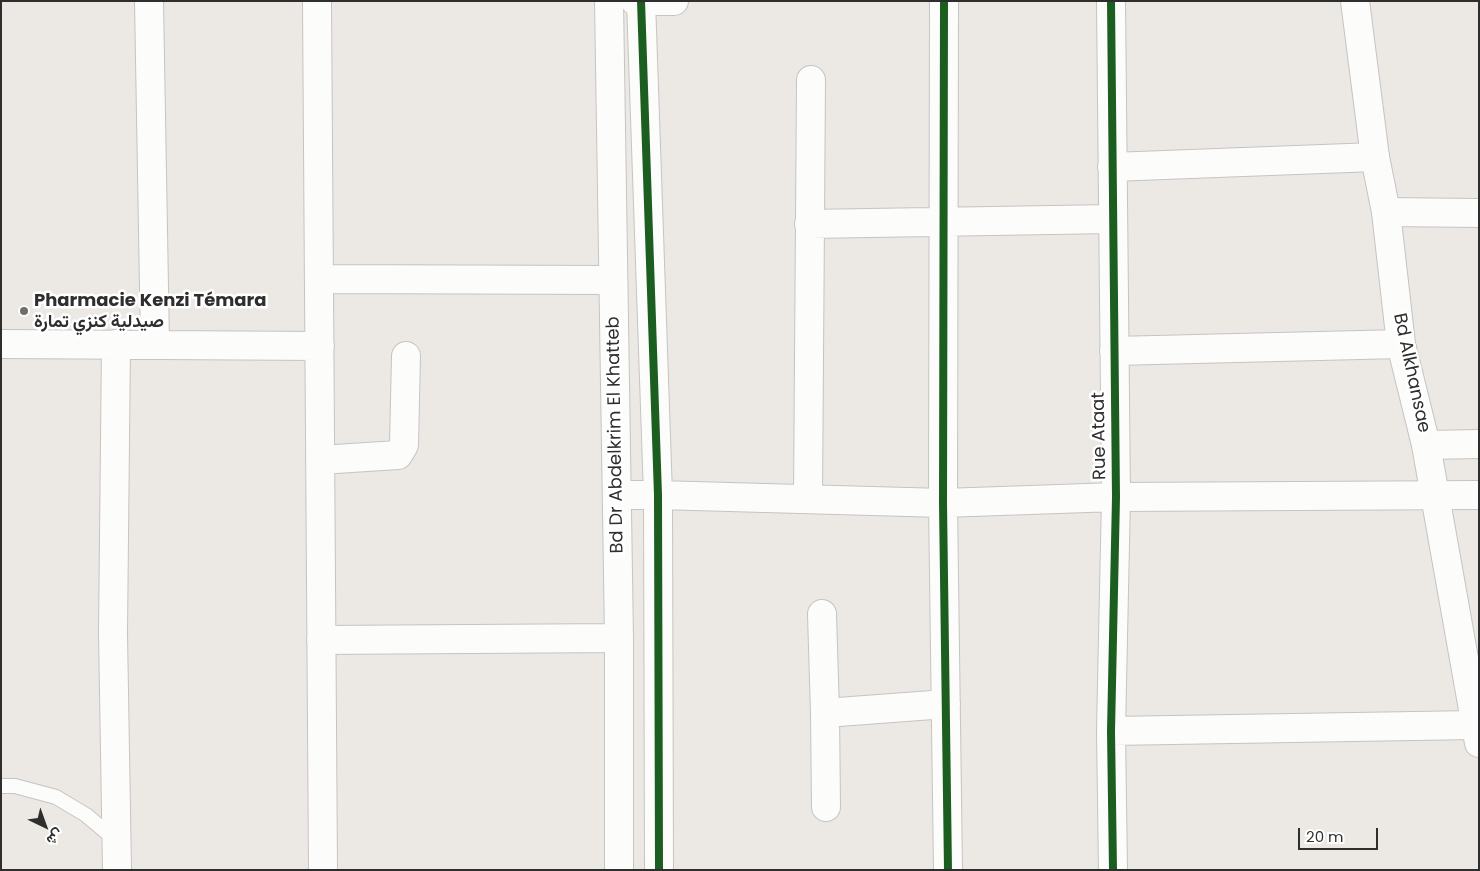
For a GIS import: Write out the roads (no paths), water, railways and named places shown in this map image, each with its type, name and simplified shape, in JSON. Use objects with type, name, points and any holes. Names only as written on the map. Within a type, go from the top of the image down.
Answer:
[{"type":"street","points":[[149,1],[155,345]]},
{"type":"street","points":[[317,1],[323,870]]},
{"type":"street","name":"Bd Dr Abdelkrim El Khatteb","points":[[609,1],[619,638],[619,870]]},
{"type":"street","points":[[635,1],[674,1]]},
{"type":"street","points":[[641,1],[658,495],[659,870]]},
{"type":"street","points":[[944,1],[943,503],[948,870]]},
{"type":"street","name":"Rue Ataat","points":[[1111,1],[1116,497],[1110,731],[1113,870]]},
{"type":"street","name":"Bd Alkhansae","points":[[1355,1],[1375,157],[1386,212],[1401,344],[1426,445],[1477,734]]},
{"type":"street","points":[[808,499],[811,80]]},
{"type":"street","points":[[1112,167],[1375,157]]},
{"type":"street","points":[[1386,212],[1479,213]]},
{"type":"street","points":[[809,224],[1113,219]]},
{"type":"street","points":[[320,279],[613,280]]},
{"type":"street","points":[[1,344],[320,346]]},
{"type":"street","points":[[116,344],[113,633],[117,870]]},
{"type":"street","points":[[1114,351],[1401,344]]},
{"type":"street","points":[[320,460],[398,455],[404,445],[406,356]]},
{"type":"street","points":[[1426,445],[1479,444]]},
{"type":"street","points":[[617,496],[658,495],[943,503],[1116,497],[1479,495]]},
{"type":"street","points":[[822,614],[826,807]]},
{"type":"street","points":[[321,640],[619,638]]},
{"type":"street","points":[[825,713],[946,704]]},
{"type":"street","points":[[1110,731],[1477,734]]},
{"type":"lane","points":[[1,786],[15,786],[56,797],[86,815],[117,840]]},
{"type":"place","name":"Pharmacie Kenzi Témara صيدلية كنزي تمارة","points":[[24,311]]}]
